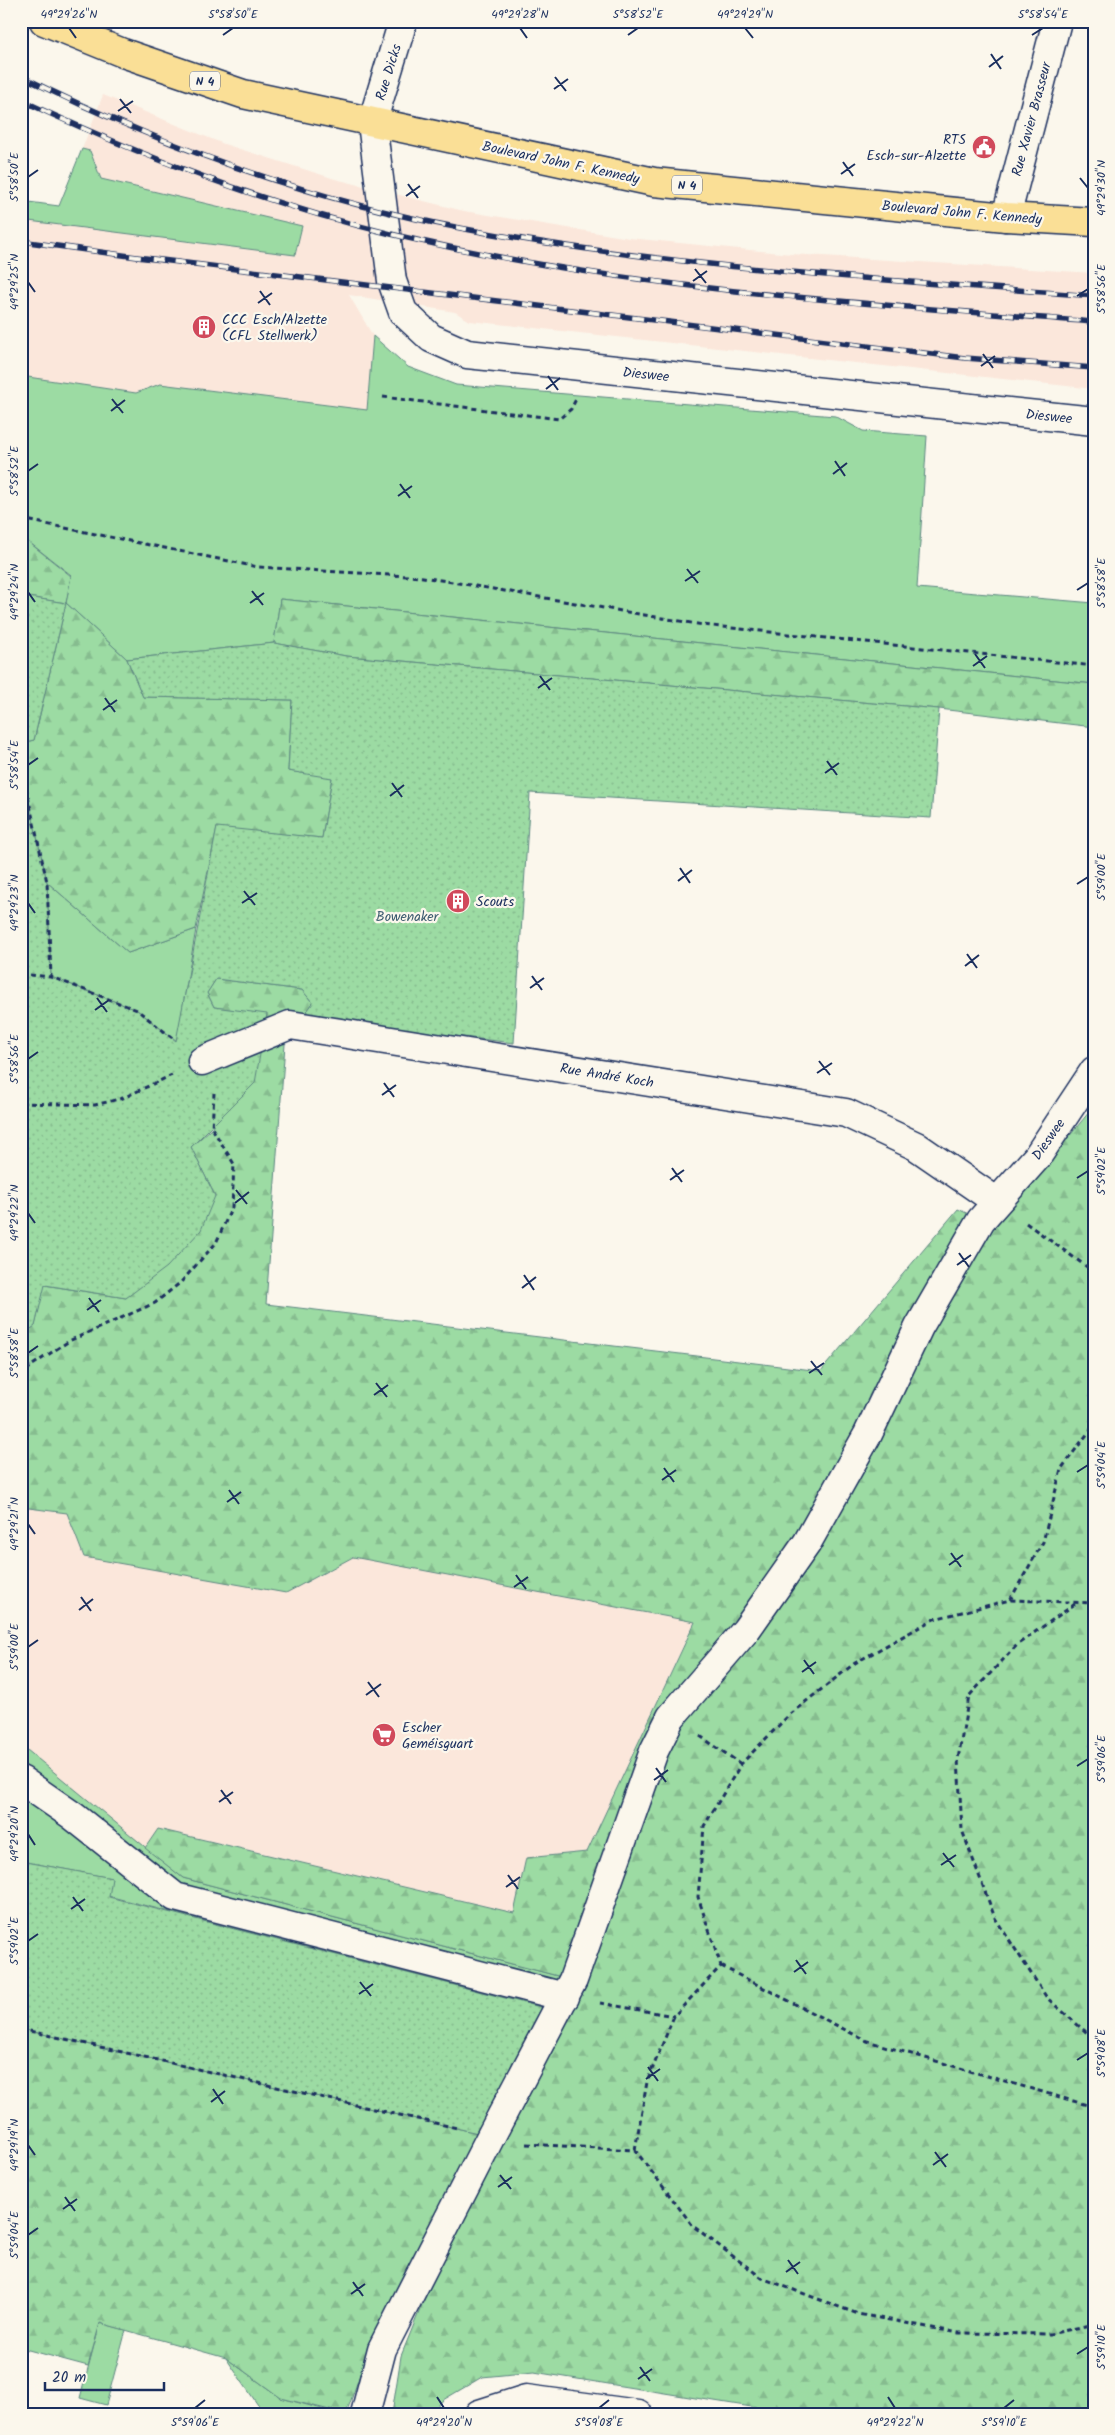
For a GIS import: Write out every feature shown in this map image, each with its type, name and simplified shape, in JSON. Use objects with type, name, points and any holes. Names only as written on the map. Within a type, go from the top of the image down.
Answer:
[{"type":"main road","name":"Boulevard John F. Kennedy","points":[[44,21],[123,53],[244,94],[654,182],[1006,217],[1094,222]]},
{"type":"street","name":"Rue Dicks","points":[[372,123],[403,21]]},
{"type":"street","name":"Rue Xavier Brasseur","points":[[1006,217],[1057,21]]},
{"type":"street","name":"Dieswee","points":[[372,123],[392,280],[403,312],[431,338],[467,354],[1094,421]]},
{"type":"street","name":"Rue André Koch","points":[[202,1061],[290,1025],[846,1113],[916,1146],[996,1201]]},
{"type":"street","name":"Dieswee","points":[[365,2414],[382,2349],[491,2136],[574,1980],[654,1751],[671,1717],[746,1630],[807,1543],[868,1434],[919,1327],[981,1220],[1037,1157],[1094,1071]]},
{"type":"street","points":[[21,1780],[73,1816],[175,1897],[565,1997]]},
{"type":"street","points":[[479,2414],[526,2399],[638,2414]]},
{"type":"path","points":[[383,397],[559,419],[571,409],[578,396],[579,366]]},
{"type":"path","points":[[21,519],[258,567],[424,577],[703,625],[1094,666]]},
{"type":"path","points":[[21,781],[25,783],[48,882],[51,978]]},
{"type":"path","points":[[21,974],[51,978],[137,1010],[202,1061],[215,1092],[212,1128],[234,1164],[232,1207],[216,1243],[181,1282],[155,1303],[69,1341],[31,1366],[21,1378]]},
{"type":"path","points":[[21,1103],[94,1105],[123,1098],[202,1061]]},
{"type":"path","points":[[996,1201],[1094,1272]]},
{"type":"path","points":[[1010,1600],[1043,1542],[1061,1469],[1094,1425]]},
{"type":"path","points":[[1094,1603],[1010,1600],[934,1619],[855,1663],[790,1714],[740,1764],[704,1826],[698,1897],[721,1966],[867,2041],[1094,2107]]},
{"type":"path","points":[[1076,1603],[1018,1644],[970,1696],[958,1759],[962,1830],[995,1918],[1047,1998],[1094,2039]]},
{"type":"path","points":[[671,1717],[740,1764]]},
{"type":"path","points":[[721,1966],[674,2016],[648,2082],[636,2150],[693,2226],[762,2278],[858,2314],[960,2333],[1050,2334],[1094,2324]]},
{"type":"path","points":[[565,1997],[674,2016]]},
{"type":"path","points":[[21,2029],[532,2146],[636,2150]]},
{"type":"shaded area","points":[[103,95],[224,144],[335,179],[464,211],[629,238],[791,254],[1094,273],[1094,389],[470,321],[455,312],[349,295],[373,336],[367,410],[160,384],[136,393],[21,376],[21,220],[295,255],[302,226],[101,179],[90,151],[82,149]]},
{"type":"shaded area","points":[[21,1507],[67,1513],[286,1593],[353,1557],[695,1621],[587,1852],[526,1858],[514,1913],[159,1829],[145,1848],[21,1745]]},
{"type":"green space","points":[[82,149],[90,151],[101,179],[302,226],[295,255],[21,220],[21,201],[59,206]]},
{"type":"green space","points":[[373,336],[408,367],[456,385],[835,416],[863,431],[927,436],[917,588],[1094,603],[1094,684],[280,599],[274,643],[127,659],[66,603],[71,575],[21,536],[21,376],[136,393],[160,384],[367,410]]},
{"type":"green space","points":[[21,536],[71,576],[66,603],[21,596]]},
{"type":"green space","points":[[21,596],[66,603],[34,740],[21,743]]},
{"type":"green space","points":[[280,599],[1094,684],[1094,727],[939,709],[346,656],[274,643]]},
{"type":"green space","points":[[66,603],[127,659],[143,697],[292,700],[288,771],[332,777],[322,838],[217,828],[196,929],[128,953],[47,882],[25,784],[21,781],[21,743],[34,740]]},
{"type":"green space","name":"Bowenaker","points":[[274,643],[346,656],[939,709],[931,818],[530,793],[514,1043],[302,1018],[313,1003],[302,990],[216,979],[207,993],[214,1007],[267,1014],[255,1083],[191,1147],[215,1196],[201,1230],[167,1267],[126,1298],[45,1285],[35,1326],[21,1336],[21,781],[25,783],[47,882],[51,977],[137,1010],[176,1041],[217,827],[322,838],[332,778],[288,771],[292,700],[143,697],[127,659]]},
{"type":"green space","points":[[47,882],[128,953],[196,929],[177,1041],[137,1010],[51,977]]},
{"type":"green space","points":[[216,979],[302,990],[313,1003],[302,1018],[287,1017],[266,1304],[821,1371],[958,1209],[981,1220],[1045,1166],[1094,1106],[1094,2414],[795,2414],[534,2372],[482,2377],[443,2400],[431,2414],[392,2414],[401,2356],[489,2141],[371,2344],[346,2414],[281,2398],[226,2358],[100,2323],[88,2366],[21,2348],[21,2029],[491,2136],[573,1980],[183,1878],[145,1848],[158,1829],[514,1913],[526,1858],[587,1852],[695,1622],[353,1557],[286,1593],[84,1557],[67,1513],[21,1507],[21,1378],[31,1366],[21,1359],[21,1336],[35,1326],[44,1285],[126,1298],[215,1196],[191,1147],[212,1128],[267,1015],[214,1007],[207,993]]},
{"type":"green space","points":[[21,1745],[183,1878],[573,1980],[556,2011],[108,1896],[111,1878],[21,1861]]},
{"type":"green space","points":[[21,1861],[112,1878],[109,1897],[556,2011],[491,2136],[21,2029]]},
{"type":"green space","points":[[100,2323],[126,2330],[106,2405],[80,2398]]},
{"type":"green space","points":[[226,2358],[281,2398],[341,2414],[264,2414]]},
{"type":"railway","points":[[21,76],[127,125],[236,167],[347,202],[460,228],[539,242],[697,263],[855,278],[1094,296]]},
{"type":"railway","points":[[21,100],[157,159],[249,193],[343,222],[477,253],[564,268],[740,292],[1094,322]]},
{"type":"railway","points":[[21,241],[137,257],[965,358],[1094,368]]},
{"type":"place","name":"RTS Esch-sur-Alzette","points":[[984,147]]},
{"type":"place","name":"CCC Esch/Alzette (CFL Stellwerk)","points":[[204,327]]},
{"type":"place","name":"Scouts","points":[[458,901]]},
{"type":"place","name":"Escher Geméisguart","points":[[384,1735]]}]
